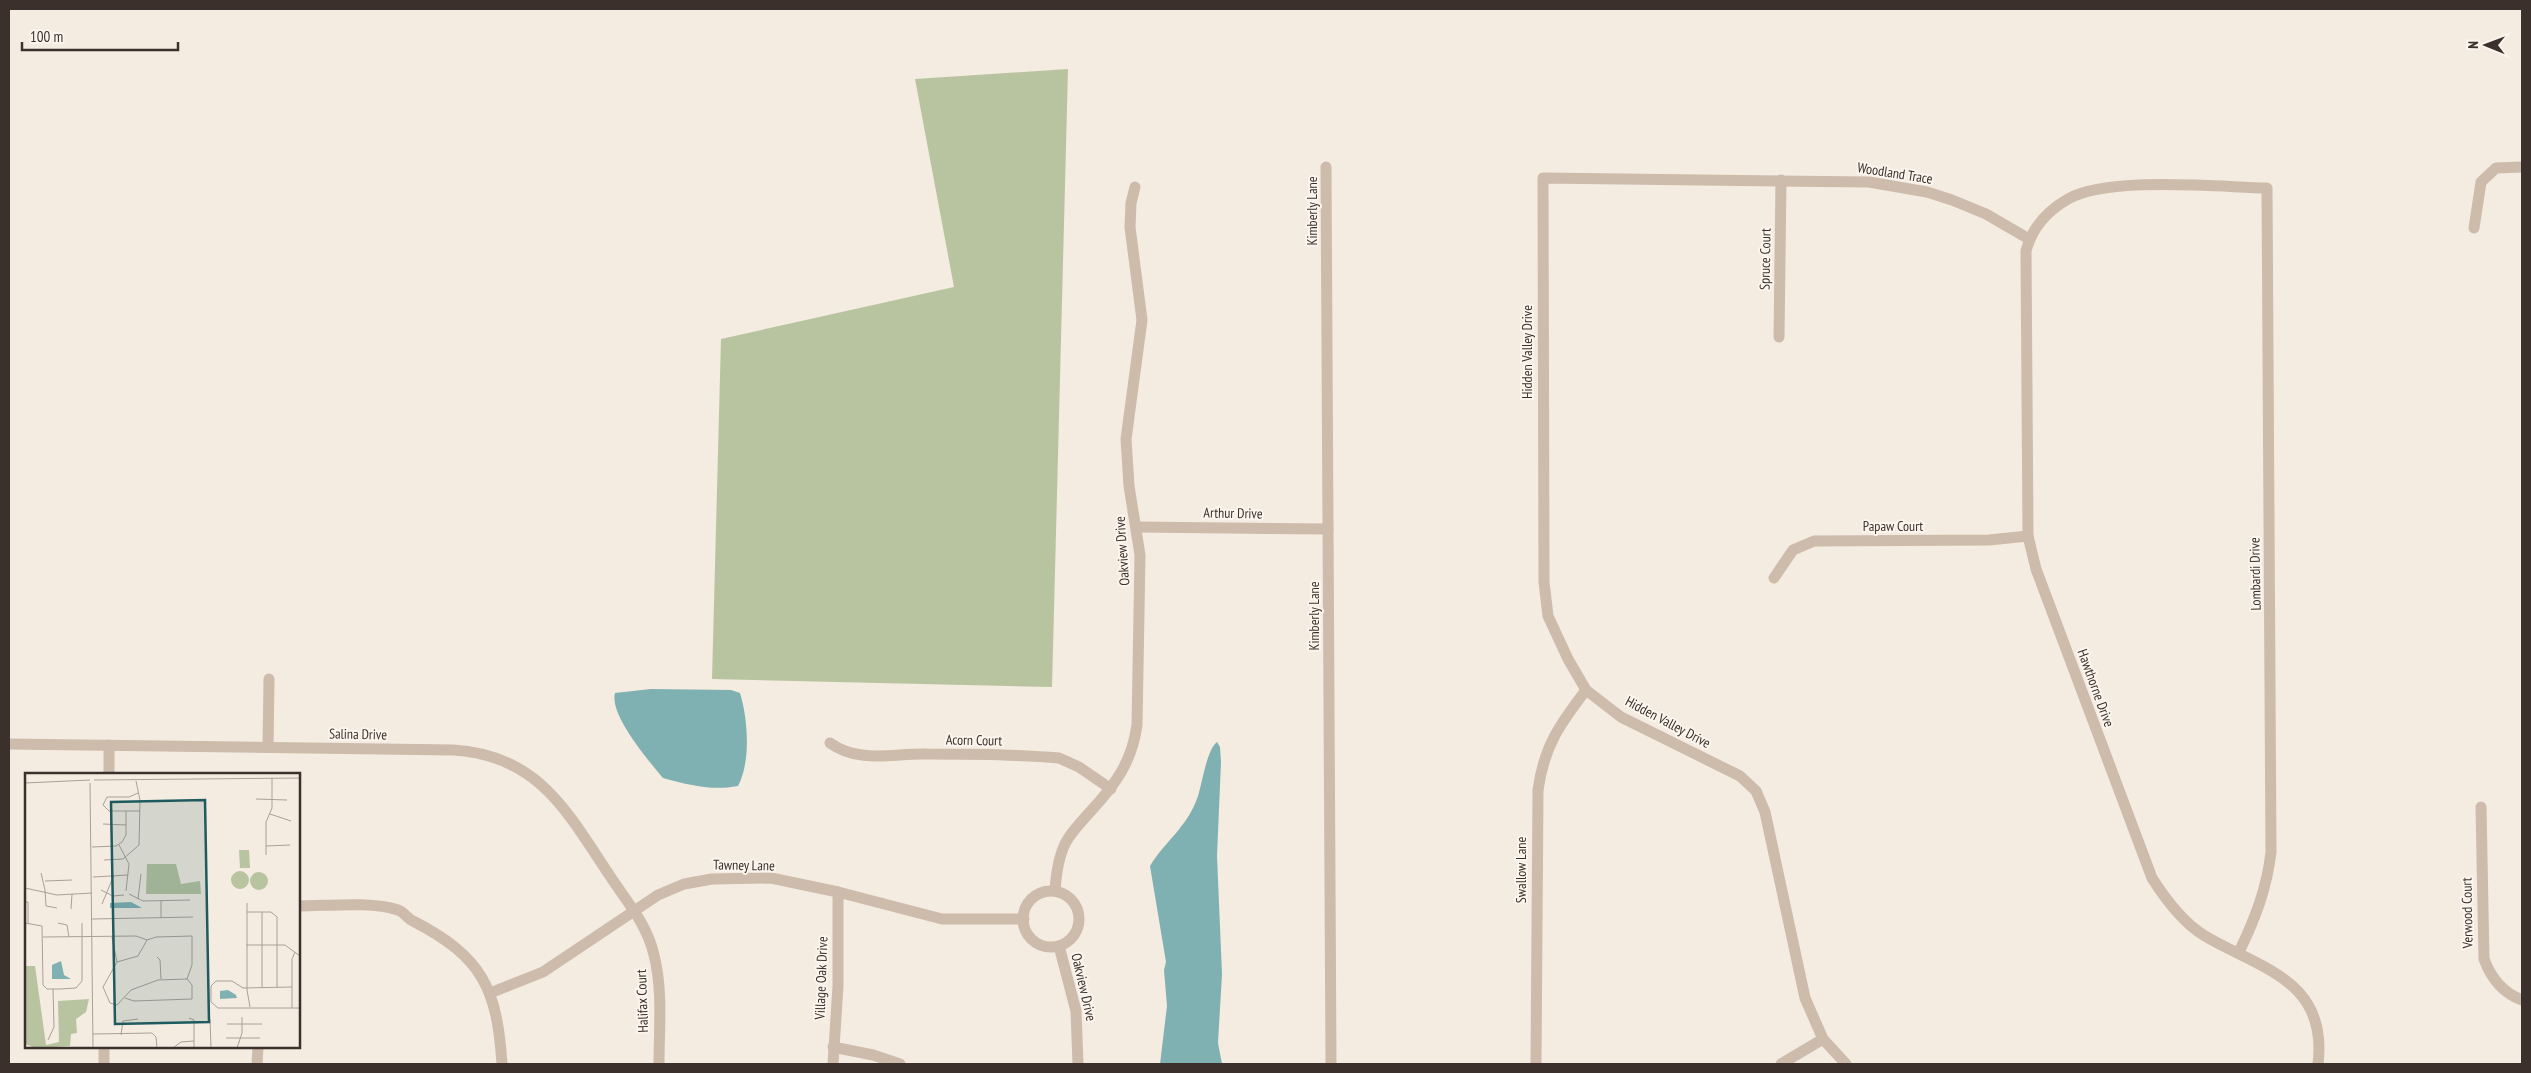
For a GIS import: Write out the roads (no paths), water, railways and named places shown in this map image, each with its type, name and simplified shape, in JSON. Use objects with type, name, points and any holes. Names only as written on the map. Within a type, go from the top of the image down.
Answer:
[{"type":"street","name":"Kimberly Lane","points":[[1326,167],[1331,1064]]},
{"type":"street","points":[[2474,228],[2480,182],[2496,168],[2522,167]]},
{"type":"street","name":"Woodland Trace","points":[[1543,234],[1543,178],[1781,180],[1869,182],[1926,192],[1986,214],[2029,240]]},
{"type":"street","name":"Spruce Court","points":[[1779,337],[1781,180]]},
{"type":"street","name":"Lombardi Drive","points":[[2029,240],[2039,221],[2068,199],[2090,192],[2130,186],[2267,188],[2271,852],[2264,893],[2256,918],[2239,952]]},
{"type":"street","name":"Oakview Drive","points":[[1055,891],[1061,855],[1066,843],[1077,826],[1111,790],[1125,769],[1132,752],[1137,725],[1140,579],[1137,527],[1129,486],[1126,447],[1128,416],[1142,320],[1130,227],[1131,203],[1135,187]]},
{"type":"street","name":"Hidden Valley Drive","points":[[1543,234],[1544,582],[1548,616],[1568,659],[1586,690],[1621,717],[1740,776],[1756,792],[1765,812],[1805,998],[1822,1039],[1846,1064]]},
{"type":"street","name":"Hawthorne Drive","points":[[2029,240],[2026,251],[2025,273],[2028,536],[2036,569],[2152,878],[2170,904],[2192,927],[2205,936],[2273,970],[2298,991],[2315,1023],[2319,1046],[2318,1064]]},
{"type":"street","name":"Arthur Drive","points":[[1137,527],[1328,528]]},
{"type":"street","name":"Papaw Court","points":[[1774,578],[1793,550],[1814,541],[1989,540],[2028,536]]},
{"type":"street","points":[[268,747],[269,679]]},
{"type":"street","name":"Swallow Lane","points":[[1536,1064],[1538,790],[1541,766],[1557,728],[1586,690]]},
{"type":"street","name":"Acorn Court","points":[[830,743],[847,752],[870,757],[924,754],[1059,758],[1079,767],[1111,790]]},
{"type":"street","name":"Salina Drive","points":[[9,744],[466,751],[490,755],[513,764],[543,785],[560,802],[635,910]]},
{"type":"street","points":[[109,745],[109,773]]},
{"type":"street","name":"Verwood Court","points":[[2481,807],[2484,959],[2490,973],[2502,988],[2522,1000]]},
{"type":"street","name":"Tawney Lane","points":[[490,993],[543,972],[635,910],[671,889],[712,879],[772,878],[838,892],[942,919],[1024,919]]},
{"type":"street","points":[[1055,891],[1071,900],[1079,917],[1074,935],[1060,946],[1042,945],[1029,935],[1024,919],[1030,901],[1037,895],[1055,891]]},
{"type":"street","name":"Village Oak Drive","points":[[832,1064],[838,986],[838,892]]},
{"type":"street","points":[[300,906],[371,906],[400,911],[411,920],[436,933],[458,950],[477,971],[490,993],[498,1017],[502,1064]]},
{"type":"street","name":"Halifax Court","points":[[635,910],[649,937],[657,967],[659,1064]]},
{"type":"street","name":"Oakview Drive","points":[[1060,946],[1076,1011],[1079,1046],[1078,1064]]},
{"type":"street","points":[[1782,1064],[1822,1039]]},
{"type":"street","points":[[833,1047],[873,1055],[900,1064]]},
{"type":"street","points":[[104,1048],[104,1064]]},
{"type":"street","points":[[257,1064],[258,1048]]},
{"type":"water","points":[[651,689],[731,690],[740,693],[745,715],[747,740],[745,765],[738,786],[709,788],[663,778],[624,725],[615,702],[615,693]]},
{"type":"water","points":[[1217,742],[1220,747],[1221,762],[1217,856],[1222,974],[1218,1043],[1222,1064],[1160,1064],[1167,1006],[1164,970],[1166,962],[1150,866],[1188,817],[1198,796],[1210,752]]}]
